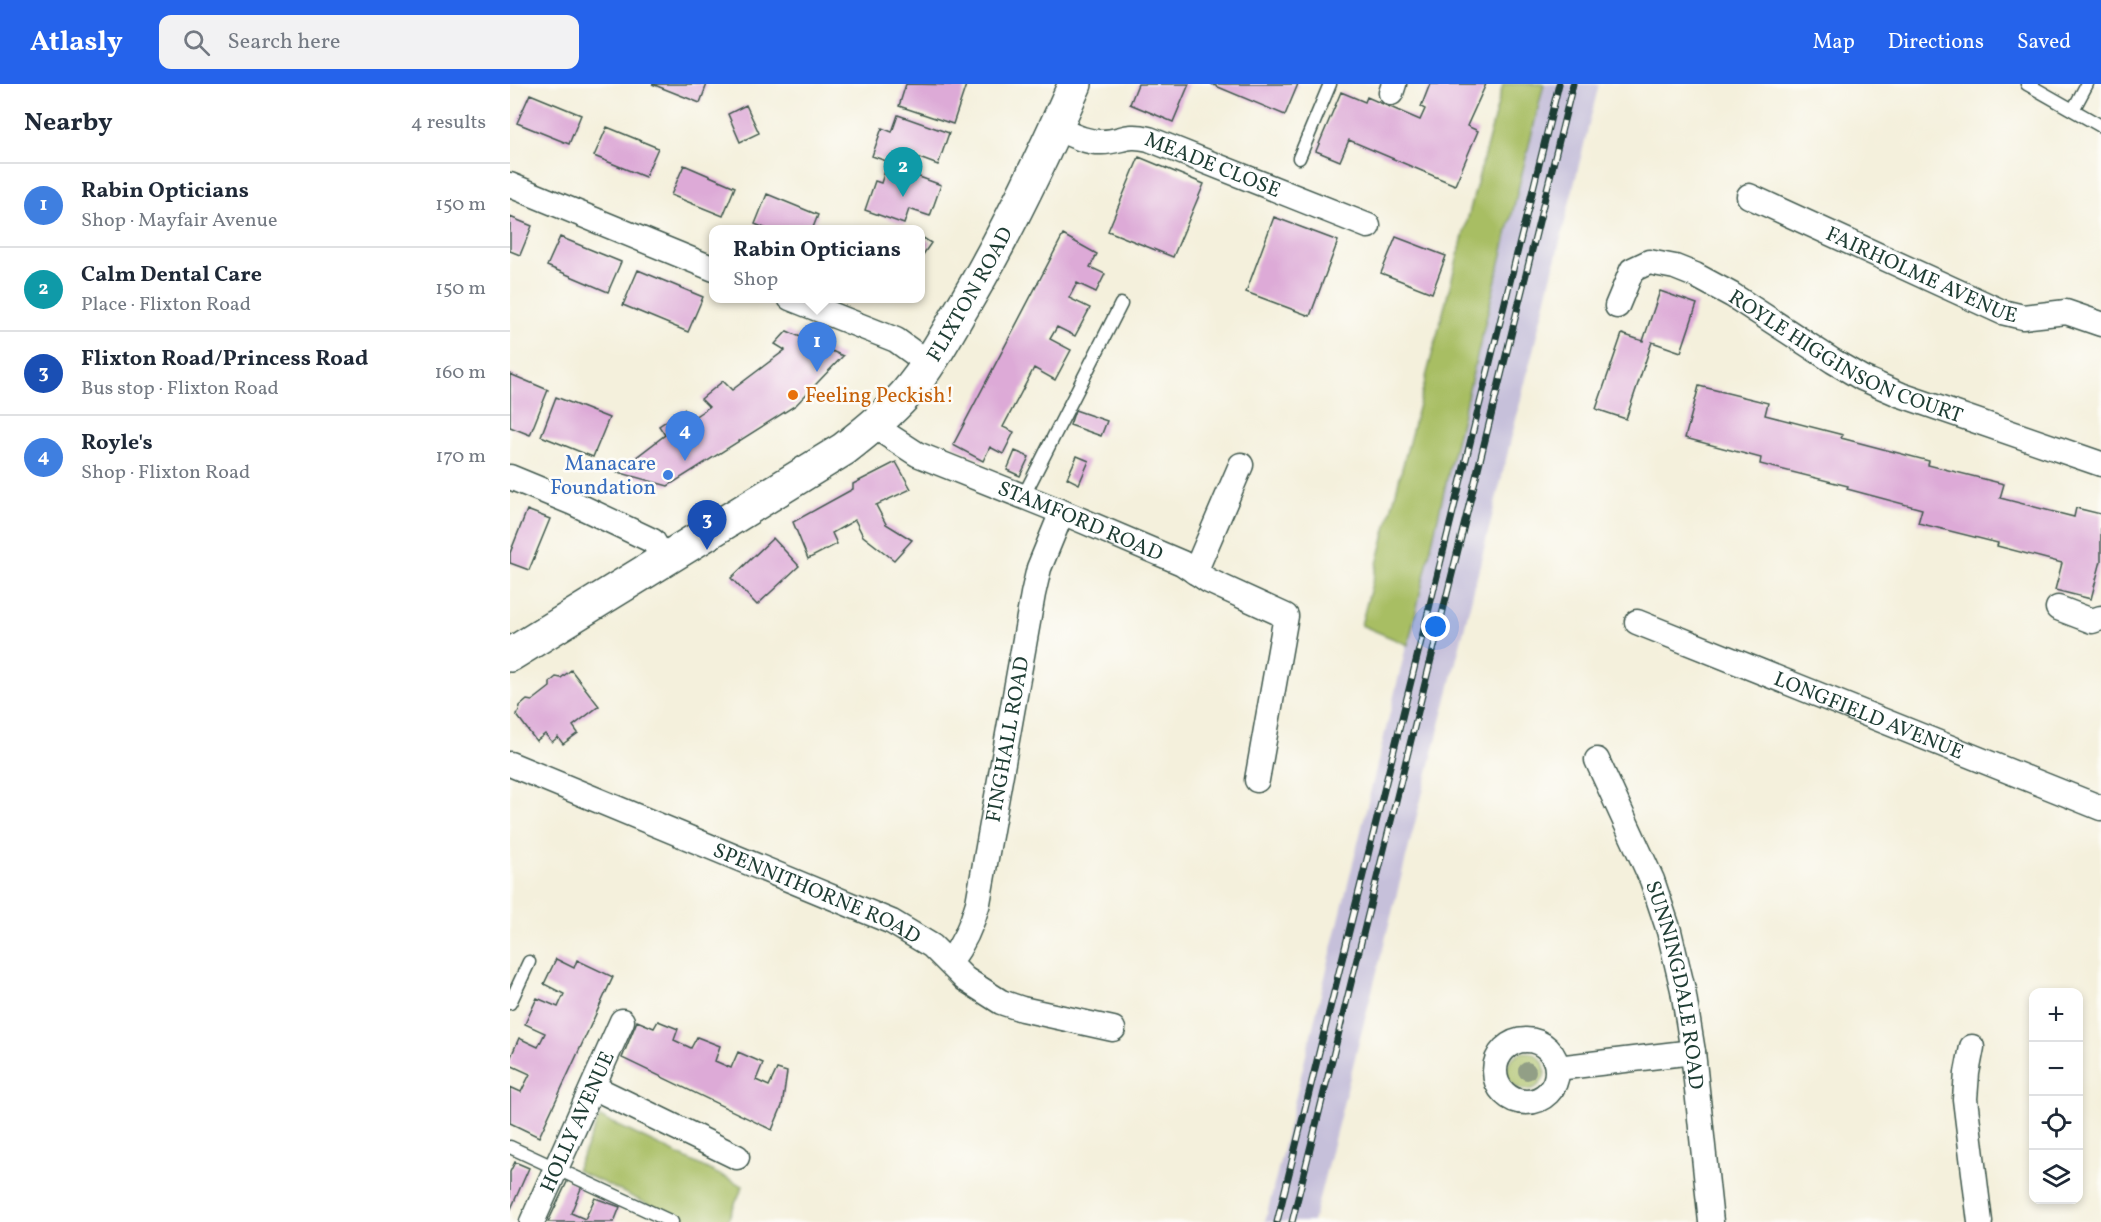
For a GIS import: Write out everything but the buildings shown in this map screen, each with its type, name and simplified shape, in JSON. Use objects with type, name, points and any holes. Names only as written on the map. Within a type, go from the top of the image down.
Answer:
[{"type":"street","name":"FLIXTON ROAD","points":[[510,655],[844,449],[874,426],[905,394],[929,364],[975,289],[1008,227],[1075,84]]},
{"type":"street","name":"MEADE CLOSE","points":[[1056,128],[1092,142],[1103,142],[1125,136],[1149,139],[1368,226]]},
{"type":"street","points":[[510,185],[709,268]]},
{"type":"street","name":"FAIRHOLME AVENUE","points":[[1749,196],[2002,312],[2023,317],[2066,312],[2101,324]]},
{"type":"street","name":"ROYLE HIGGINSON COURT","points":[[1617,306],[1632,270],[1649,262],[1675,267],[1732,295],[1862,378],[1901,395],[2101,464]]},
{"type":"street","points":[[803,303],[896,340],[929,364]]},
{"type":"street","name":"STAMFORD ROAD","points":[[874,426],[917,454],[1182,563],[1209,581],[1286,616],[1257,780]]},
{"type":"street","points":[[1195,572],[1241,465]]},
{"type":"street","points":[[510,477],[573,502],[653,541],[664,559]]},
{"type":"street","name":"FINGHALL ROAD","points":[[950,962],[963,945],[978,903],[1033,594],[1039,568],[1062,512]]},
{"type":"street","points":[[2058,608],[2092,621],[2101,618]]},
{"type":"street","name":"LONGFIELD AVENUE","points":[[1637,622],[2101,808]]},
{"type":"street","name":"SUNNINGDALE ROAD","points":[[1598,760],[1652,880],[1669,931],[1683,990],[1693,1053],[1711,1222]]},
{"type":"street","name":"SPENNITHORNE ROAD","points":[[510,764],[892,922],[932,946],[965,979],[1001,1002],[1022,1009],[1113,1029]]},
{"type":"street","name":"HOLLY AVENUE","points":[[532,1222],[622,1021]]},
{"type":"street","points":[[1972,1047],[1965,1099],[1980,1222]]},
{"type":"street","points":[[1557,1068],[1693,1053]]},
{"type":"street","points":[[593,1087],[737,1157]]},
{"type":"lane","points":[[1299,158],[1330,84]]},
{"type":"lane","points":[[2027,84],[2101,126]]},
{"type":"lane","points":[[2073,110],[2087,84]]},
{"type":"lane","points":[[1023,497],[1121,304]]},
{"type":"lane","points":[[510,1003],[529,962]]},
{"type":"lane","points":[[510,1147],[672,1222]]},
{"type":"shaded area","points":[[1544,84],[1599,84],[1450,686],[1313,1222],[1265,1222]]},
{"type":"green space","points":[[1503,84],[1544,84],[1408,645],[1361,625]]},
{"type":"green space","points":[[1526,1052],[1533,1053],[1539,1058],[1544,1064],[1544,1078],[1539,1084],[1533,1089],[1526,1090],[1519,1089],[1513,1084],[1508,1078],[1507,1071],[1508,1064],[1513,1058],[1519,1053]]},
{"type":"green space","points":[[600,1117],[743,1186],[727,1222],[685,1222],[576,1170]]},
{"type":"railway","points":[[1277,1222],[1559,84]]},
{"type":"railway","points":[[1292,1222],[1573,84]]},
{"type":"place","name":"Calm Dental Care","points":[[903,197]]},
{"type":"place","name":"Rabin Opticians","points":[[817,372]]},
{"type":"place","name":"Feeling Peckish!","points":[[793,395]]},
{"type":"place","name":"Royle's","points":[[685,461]]},
{"type":"place","name":"Manacare Foundation","points":[[668,475]]},
{"type":"place","name":"Flixton Road/Princess Road","points":[[707,550]]}]
